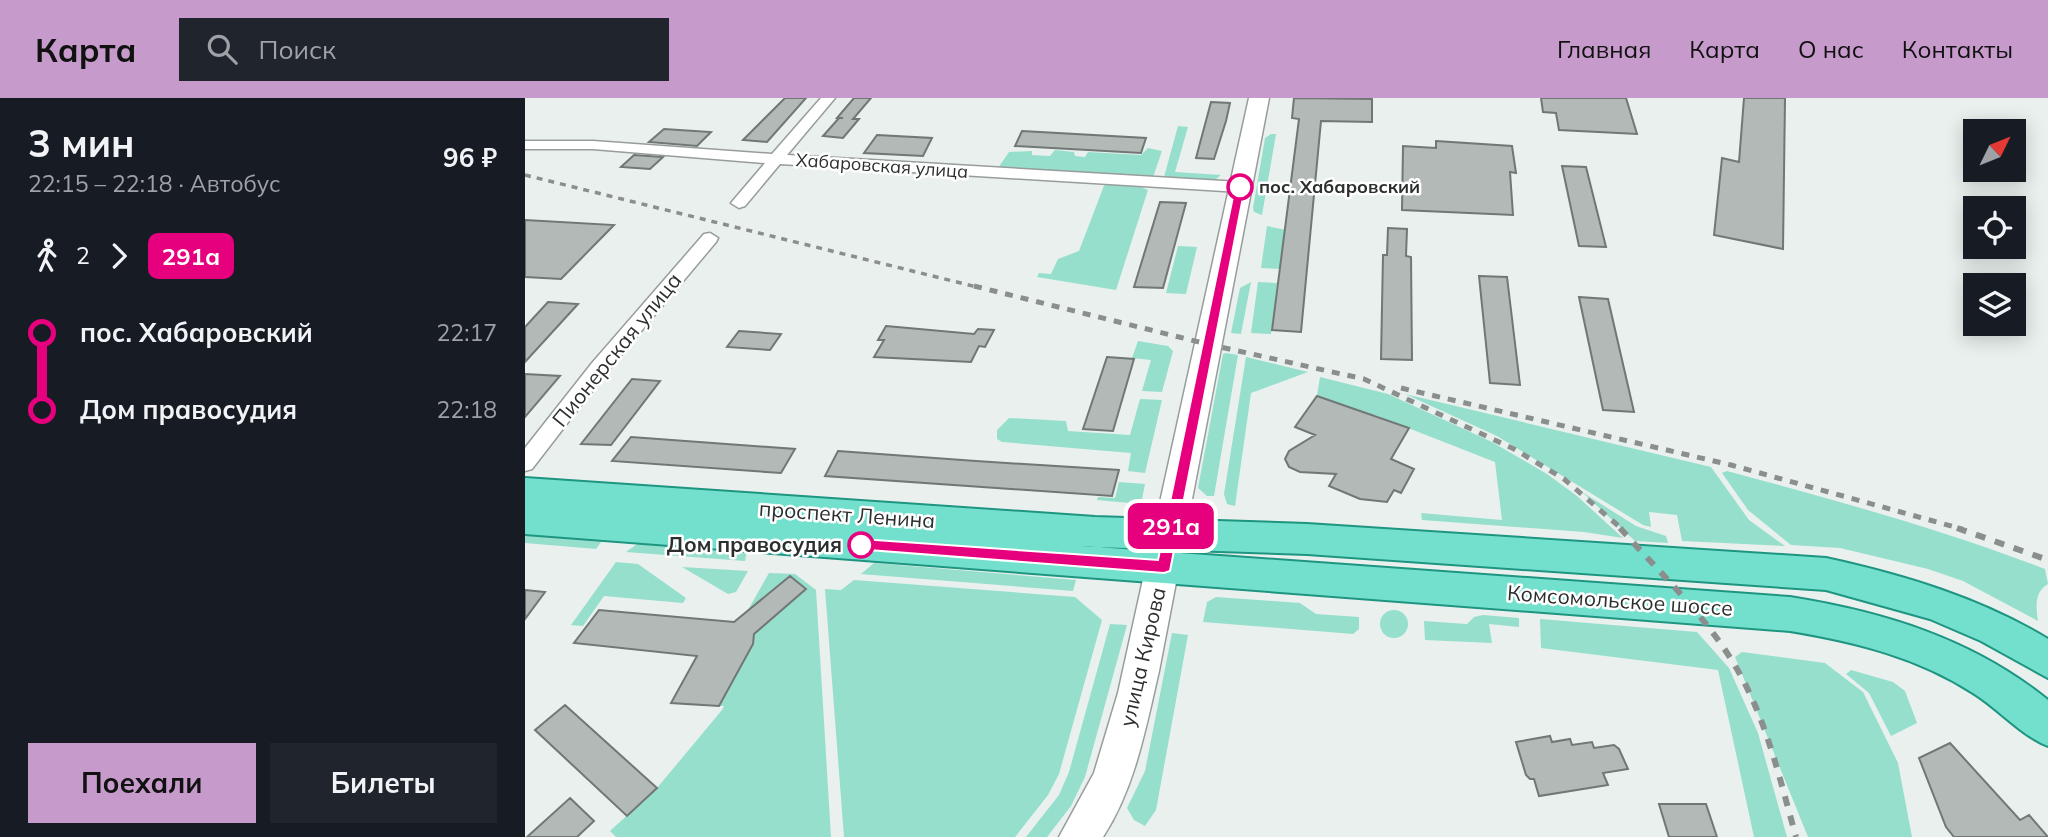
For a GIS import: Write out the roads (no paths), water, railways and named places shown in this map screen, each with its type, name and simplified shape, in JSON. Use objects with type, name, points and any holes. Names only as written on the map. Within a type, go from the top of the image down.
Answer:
[{"type":"main road","name":"улица Кирова","points":[[1079,837],[1094,817],[1124,740],[1167,551],[1259,98]]},
{"type":"main road","name":"проспект Ленина","points":[[525,492],[1069,530],[1167,551]]},
{"type":"main road","name":"проспект Ленина","points":[[525,520],[1167,551]]},
{"type":"main road","name":"Комсомольское шоссе","points":[[1167,551],[1307,539],[1826,574],[1903,591],[1941,604],[1986,624],[2048,660]]},
{"type":"main road","name":"Комсомольское шоссе","points":[[1167,551],[1837,621],[1878,630],[1938,652],[1979,673],[2015,696],[2048,726]]},
{"type":"street","points":[[739,203],[828,98]]},
{"type":"street","name":"Хабаровская улица","points":[[525,145],[593,145],[776,159],[1240,187]]},
{"type":"street","name":"Пионерская улица","points":[[525,463],[599,368],[710,238]]},
{"type":"railway","points":[[525,175],[981,288]]},
{"type":"railway","points":[[974,286],[1207,344],[1364,379],[1514,449],[1564,479],[1622,529]]},
{"type":"railway","points":[[1401,388],[1731,465],[1962,529]]},
{"type":"railway","points":[[1620,528],[1712,631],[1737,669],[1765,730],[1796,837]]},
{"type":"railway","points":[[1957,528],[2048,560]]},
{"type":"place","name":"пос. Хабаровский","points":[[1240,187]]},
{"type":"place","name":"Дом правосудия","points":[[861,545]]}]
